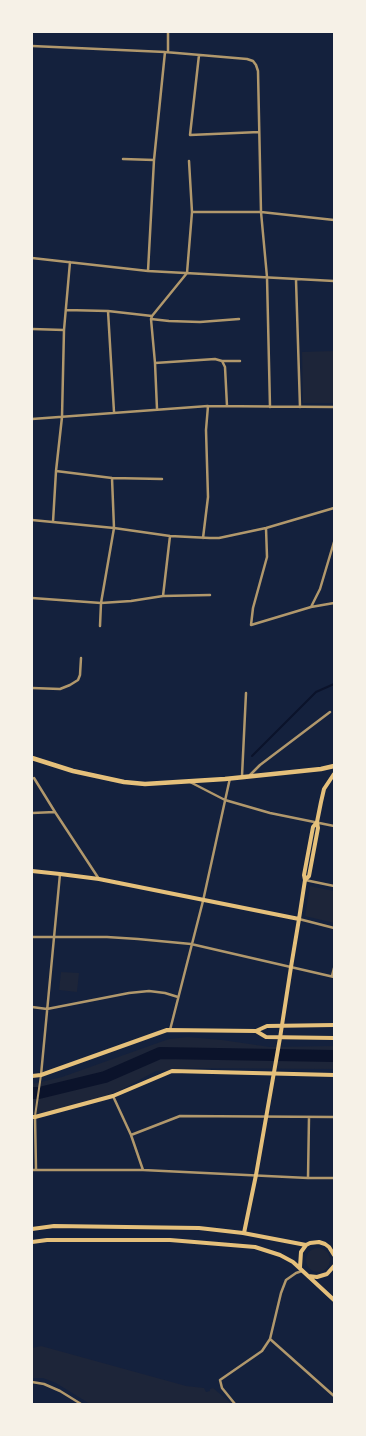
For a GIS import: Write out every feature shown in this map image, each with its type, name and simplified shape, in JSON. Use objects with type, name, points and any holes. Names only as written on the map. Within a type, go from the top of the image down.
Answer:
[{"type":"highway","points":[[32,758],[73,771],[124,782],[145,784],[230,778],[321,769],[334,766]]},
{"type":"main road","points":[[244,1233],[256,1176],[280,1038],[290,967],[300,919],[305,880],[309,876],[318,828],[317,822],[324,789],[334,774]]},
{"type":"main road","points":[[32,871],[99,879],[203,901],[300,919]]},
{"type":"main road","points":[[32,1076],[41,1075],[170,1030],[256,1031],[267,1026],[334,1025]]},
{"type":"main road","points":[[256,1031],[266,1037],[334,1038]]},
{"type":"main road","points":[[34,1117],[113,1096],[172,1071],[334,1075]]},
{"type":"main road","points":[[32,1229],[54,1226],[217,1229],[306,1244],[313,1242],[325,1244],[334,1255]]},
{"type":"main road","points":[[32,1242],[47,1240],[170,1240],[255,1247],[269,1251],[293,1262],[334,1300]]},
{"type":"main road","points":[[301,1269],[299,1257],[306,1244]]},
{"type":"main road","points":[[308,1276],[317,1277],[328,1274],[334,1266]]},
{"type":"street","points":[[148,271],[154,160],[168,32]]},
{"type":"street","points":[[32,46],[167,52],[247,59],[253,61],[256,65],[258,71],[261,212],[267,277],[270,406]]},
{"type":"street","points":[[199,55],[190,135],[259,132]]},
{"type":"street","points":[[123,159],[154,160]]},
{"type":"street","points":[[157,410],[151,318],[187,272],[192,212],[189,161]]},
{"type":"street","points":[[192,212],[261,212],[334,220]]},
{"type":"street","points":[[32,258],[148,271],[334,281]]},
{"type":"street","points":[[53,522],[56,470],[62,417],[64,330],[70,262]]},
{"type":"street","points":[[296,280],[300,407]]},
{"type":"street","points":[[66,310],[108,312],[169,321],[200,322],[239,319]]},
{"type":"street","points":[[108,312],[114,412]]},
{"type":"street","points":[[32,329],[64,330]]},
{"type":"street","points":[[155,363],[215,359],[222,361],[240,361]]},
{"type":"street","points":[[222,361],[225,367],[227,406]]},
{"type":"street","points":[[32,419],[208,406],[334,407]]},
{"type":"street","points":[[203,538],[208,497],[206,430],[208,406]]},
{"type":"street","points":[[56,470],[112,478],[162,479]]},
{"type":"street","points":[[100,626],[101,603],[114,528],[112,478]]},
{"type":"street","points":[[32,520],[114,528],[170,536],[219,538],[266,528],[334,508]]},
{"type":"street","points":[[266,528],[267,557],[253,608],[251,625],[311,607],[334,603]]},
{"type":"street","points":[[163,596],[170,536]]},
{"type":"street","points":[[311,607],[320,589],[334,542]]},
{"type":"street","points":[[32,598],[101,603],[130,601],[163,596],[210,595]]},
{"type":"street","points":[[32,688],[60,689],[70,685],[78,680],[80,675],[81,658]]},
{"type":"street","points":[[242,776],[246,693]]},
{"type":"street","points":[[249,776],[260,765],[330,712]]},
{"type":"street","points":[[34,778],[99,879]]},
{"type":"street","points":[[170,1030],[203,901],[230,778]]},
{"type":"street","points":[[189,781],[225,800],[270,813],[334,826]]},
{"type":"street","points":[[32,813],[55,812]]},
{"type":"street","points":[[36,1169],[34,1117],[41,1075],[60,874]]},
{"type":"street","points":[[305,880],[334,886]]},
{"type":"street","points":[[300,919],[334,928]]},
{"type":"street","points":[[32,937],[122,938],[191,944],[333,977],[334,968]]},
{"type":"street","points":[[32,1006],[47,1008],[129,993],[149,991],[165,993],[178,997]]},
{"type":"street","points":[[113,1096],[143,1170]]},
{"type":"street","points":[[130,1135],[180,1116],[334,1117]]},
{"type":"street","points":[[308,1178],[309,1117]]},
{"type":"street","points":[[32,1170],[143,1170],[256,1176],[334,1178]]},
{"type":"street","points":[[235,1404],[225,1393],[220,1382],[223,1377],[236,1370],[262,1351],[270,1339],[281,1293],[286,1280],[301,1269]]},
{"type":"street","points":[[270,1339],[334,1396]]},
{"type":"street","points":[[32,1382],[44,1384],[60,1391],[81,1404]]},
{"type":"shaded area","points":[[334,351],[334,403],[303,403],[302,352]]},
{"type":"shaded area","points":[[310,886],[334,891],[334,923],[305,916]]},
{"type":"shaded area","points":[[61,972],[79,973],[77,992],[59,990]]},
{"type":"shaded area","points":[[188,1037],[270,1047],[334,1046],[334,1069],[198,1068],[156,1071],[117,1092],[66,1110],[32,1114],[32,1084],[62,1077],[169,1039]]},
{"type":"shaded area","points":[[318,1248],[323,1249],[329,1255],[329,1265],[323,1271],[318,1272],[313,1271],[307,1265],[306,1260],[307,1255],[313,1249]]},
{"type":"shaded area","points":[[41,1346],[186,1386],[204,1388],[206,1392],[213,1388],[232,1404],[90,1404],[56,1383],[43,1378],[32,1378],[32,1348]]},
{"type":"waterway","points":[[252,756],[316,692],[334,684]]},
{"type":"waterway","points":[[32,1093],[39,1093],[105,1077],[160,1053],[334,1056]]}]
